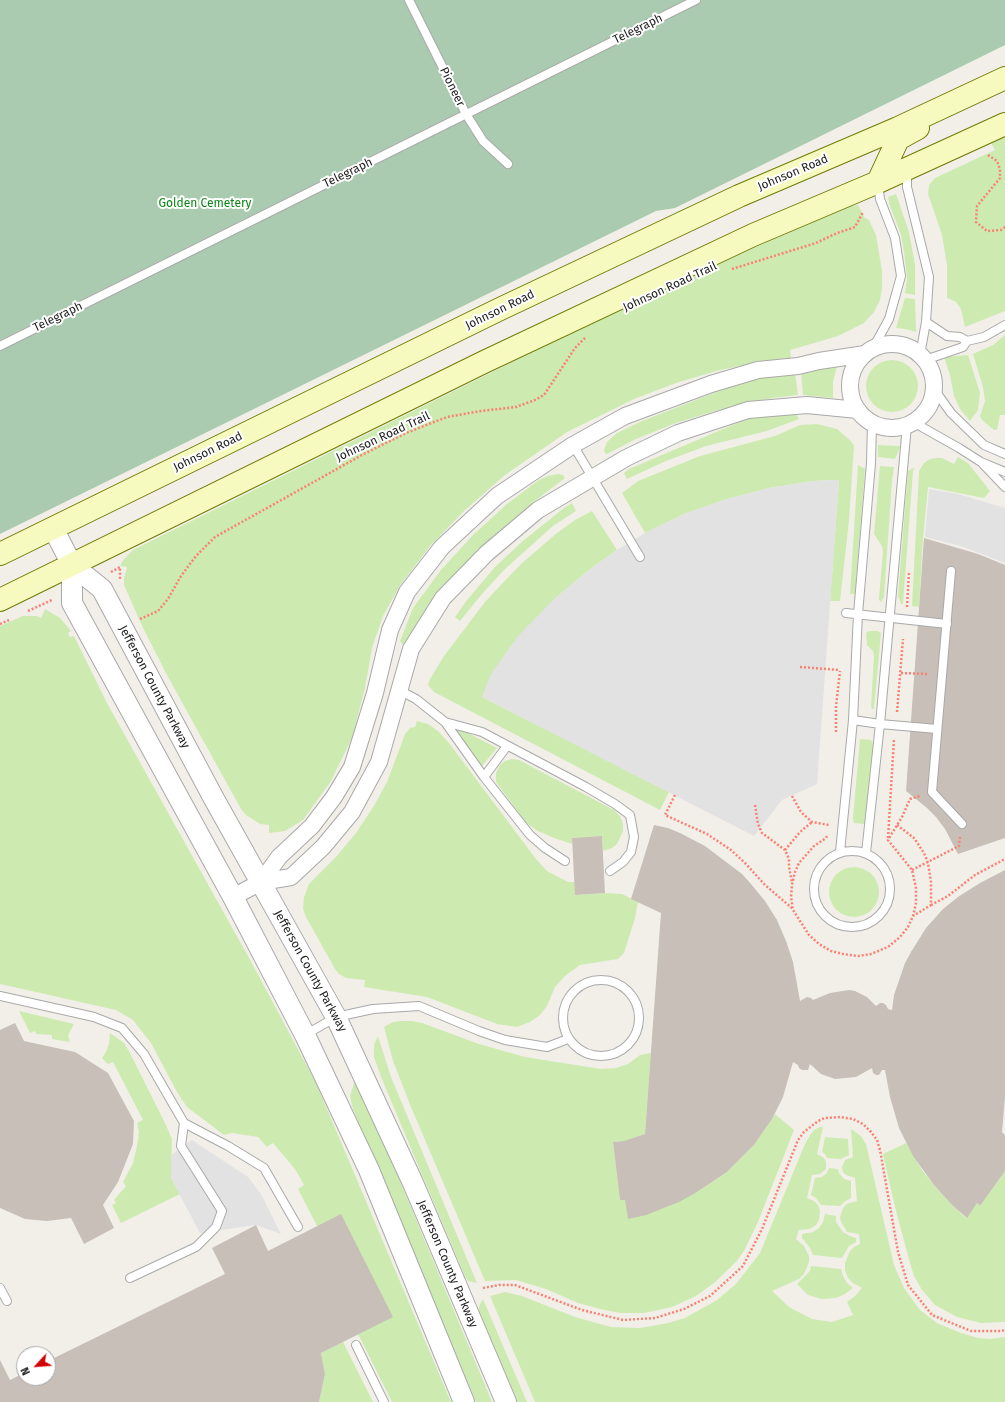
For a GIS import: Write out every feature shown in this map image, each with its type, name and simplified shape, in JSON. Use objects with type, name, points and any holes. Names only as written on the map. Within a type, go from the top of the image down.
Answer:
[{"type":"main road","points":[[878,182],[898,139],[1005,80]]},
{"type":"main road","name":"Johnson Road","points":[[0,554],[498,310],[732,200],[1005,80]]},
{"type":"main road","points":[[0,600],[484,362],[753,235],[878,182],[1005,124]]},
{"type":"street","points":[[890,344],[902,345],[912,349],[923,358],[929,366],[933,377],[934,389],[932,400],[927,410],[920,418],[910,424],[895,428],[884,427],[872,423],[858,410],[853,398],[851,386],[853,373],[858,361],[869,352],[878,347],[890,344]]},
{"type":"street","points":[[261,882],[279,857],[312,826],[334,797],[352,767],[378,682],[390,630],[407,592],[442,547],[497,496],[573,445],[625,416],[711,384],[758,370],[798,366],[869,352]]},
{"type":"street","points":[[233,897],[261,882],[291,877],[298,872],[323,847],[352,812],[379,762],[411,649],[443,598],[487,553],[538,510],[626,458],[678,433],[748,410],[807,405],[858,410]]},
{"type":"street","name":"Jefferson County Parkway","points":[[54,528],[72,565],[102,589],[213,797],[336,1017],[413,1183],[506,1402]]},
{"type":"street","name":"Jefferson County Parkway","points":[[72,565],[72,603],[233,897],[305,1035],[369,1170],[464,1402]]},
{"type":"street","points":[[378,682],[399,690]]},
{"type":"lane","name":"Pioneer","points":[[409,0],[466,114],[483,141],[508,164]]},
{"type":"lane","name":"Telegraph","points":[[0,346],[696,0]]},
{"type":"lane","points":[[916,165],[907,175],[907,187],[929,278],[923,358],[963,347],[967,341]]},
{"type":"lane","points":[[869,352],[889,319],[901,276],[895,238],[880,199],[878,182]]},
{"type":"lane","points":[[926,322],[947,336],[960,337],[967,341],[984,337],[1005,325]]},
{"type":"lane","points":[[934,389],[951,413],[984,445],[1005,454]]},
{"type":"lane","points":[[840,852],[853,720],[858,614],[871,463],[872,423]]},
{"type":"lane","points":[[866,853],[910,424],[959,448],[981,462],[1005,472]]},
{"type":"lane","points":[[573,445],[640,557]]},
{"type":"lane","points":[[981,462],[1005,487]]},
{"type":"lane","points":[[951,571],[932,792],[962,824]]},
{"type":"lane","points":[[846,613],[946,624]]},
{"type":"lane","points":[[399,690],[416,699],[445,722],[484,777],[530,835],[545,848],[565,861]]},
{"type":"lane","points":[[853,720],[896,726],[937,729]]},
{"type":"lane","points":[[445,722],[482,732],[616,804],[630,815],[634,837],[631,852],[623,862],[610,871]]},
{"type":"lane","points":[[484,777],[507,746]]},
{"type":"lane","points":[[853,850],[866,853],[880,863],[887,874],[890,888],[888,900],[884,910],[874,920],[862,925],[849,927],[836,923],[829,919],[820,909],[815,897],[814,884],[820,868],[829,859],[840,852],[853,850]]},
{"type":"lane","points":[[596,980],[609,980],[621,985],[631,993],[637,1004],[640,1017],[639,1029],[633,1041],[624,1050],[613,1056],[600,1057],[588,1055],[576,1048],[568,1039],[564,1027],[563,1014],[566,1002],[574,991],[584,984],[596,980]]},
{"type":"lane","points":[[0,996],[94,1016],[122,1028],[144,1054],[184,1123],[228,1146],[264,1168],[298,1227]]},
{"type":"lane","points":[[305,1035],[336,1017],[373,1009],[419,1006],[479,1032],[504,1040],[547,1047],[568,1039]]},
{"type":"lane","points":[[130,1278],[196,1247],[216,1227],[222,1211],[182,1146],[184,1123]]},
{"type":"lane","points":[[0,1288],[7,1301]]},
{"type":"lane","points":[[356,1345],[384,1402]]},
{"type":"path","points":[[984,152],[997,161],[1000,169],[1000,178],[977,206],[976,222],[987,231],[1001,230],[1005,227]]},
{"type":"path","name":"Johnson Road Trail","points":[[730,270],[816,243],[836,233],[855,227],[864,210]]},
{"type":"path","name":"Johnson Road Trail","points":[[136,621],[158,610],[168,599],[181,576],[196,556],[215,537],[356,458],[406,434],[448,417],[481,410],[516,407],[535,400],[544,395],[575,348],[585,338]]},
{"type":"path","points":[[888,840],[909,571]]},
{"type":"path","points":[[800,667],[840,670],[841,663]]},
{"type":"path","points":[[901,673],[935,674],[942,679]]},
{"type":"path","points":[[675,796],[665,815],[707,834],[731,850],[765,885],[793,910]]},
{"type":"path","points":[[792,796],[801,812],[812,822],[829,826]]},
{"type":"path","points":[[902,817],[910,799]]},
{"type":"path","points":[[755,805],[758,824],[762,833],[785,850],[789,859],[792,885]]},
{"type":"path","points":[[785,850],[800,832],[812,822]]},
{"type":"path","points":[[912,870],[959,846],[962,824]]},
{"type":"path","points":[[897,825],[914,838],[924,853],[932,882],[931,905]]},
{"type":"path","points":[[913,916],[948,896],[975,875],[1005,859]]},
{"type":"path","points":[[483,1288],[499,1285],[515,1285],[582,1310],[623,1320],[655,1318],[684,1309],[710,1296],[743,1266],[762,1230],[798,1140],[804,1132],[818,1121],[825,1118],[840,1117],[853,1119],[863,1124],[877,1140],[898,1252],[908,1285],[932,1315],[971,1331],[1000,1332],[1005,1330]]},
{"type":"green space","name":"Golden Cemetery","points":[[0,0],[1005,0],[1005,45],[675,208],[656,211],[0,534]]},
{"type":"green space","points":[[1005,137],[1005,311],[965,327],[961,309],[956,302],[947,298],[947,265],[942,235],[928,194],[929,185],[935,178],[995,150],[991,143]]},
{"type":"green space","points":[[896,194],[909,232],[915,264],[915,295],[905,293],[907,278],[901,235],[888,197]]},
{"type":"green space","points":[[858,205],[865,218],[869,220],[876,235],[882,271],[880,300],[874,312],[864,323],[838,336],[790,350],[791,358],[720,370],[676,383],[634,399],[567,432],[505,475],[464,511],[431,545],[401,584],[383,616],[372,648],[365,688],[352,738],[331,781],[303,820],[285,831],[269,833],[269,825],[260,824],[246,815],[241,809],[168,677],[142,626],[124,585],[127,567],[120,566],[124,559],[133,550],[581,328],[749,250],[851,206]]},
{"type":"green space","points":[[905,298],[915,299],[916,332],[896,328]]},
{"type":"green space","points":[[1005,335],[1005,415],[1000,415],[997,430],[994,430],[982,420],[980,416],[985,401],[983,387],[973,354],[993,345]]},
{"type":"green space","points":[[968,355],[980,393],[978,410],[970,421],[960,409],[954,396],[950,375],[944,357]]},
{"type":"green space","points":[[887,360],[897,360],[911,367],[918,381],[918,391],[911,405],[897,412],[887,412],[877,408],[870,401],[866,391],[866,381],[870,371],[877,364]]},
{"type":"green space","points":[[837,366],[833,382],[833,398],[803,395],[801,372]]},
{"type":"green space","points":[[795,372],[798,395],[772,398],[718,410],[676,423],[636,439],[607,454],[605,453],[604,450],[607,442],[617,433],[642,421],[755,377]]},
{"type":"green space","points":[[796,414],[799,419],[767,431],[706,446],[666,461],[627,479],[624,473],[629,469],[756,416]]},
{"type":"green space","points":[[817,424],[837,429],[851,441],[854,446],[849,520],[840,601],[830,601],[839,480],[813,481],[769,488],[724,500],[684,514],[645,533],[622,493],[638,481],[700,456],[775,436],[800,425]]},
{"type":"green space","points":[[878,445],[900,447],[895,459],[878,457]]},
{"type":"green space","points":[[958,457],[968,463],[990,491],[984,498],[928,487],[919,607],[912,606],[919,471],[924,463],[930,459],[942,458],[954,464]]},
{"type":"green space","points":[[858,465],[865,469],[855,594],[850,594]]},
{"type":"green space","points":[[880,466],[894,467],[884,597],[881,602],[879,598],[883,551],[882,546],[874,534]]},
{"type":"green space","points":[[915,467],[913,471],[903,604],[901,604],[898,596],[908,471]]},
{"type":"green space","points":[[558,474],[563,475],[565,478],[493,536],[448,584],[408,644],[403,645],[400,641],[413,608],[441,570],[473,535],[507,504],[539,480]]},
{"type":"green space","points":[[572,503],[576,511],[553,526],[504,570],[460,621],[455,617],[467,600],[495,567],[524,540]]},
{"type":"green space","points":[[592,511],[617,550],[589,570],[553,600],[482,697],[669,792],[660,810],[434,692],[428,685],[444,656],[485,602],[498,588],[521,564],[557,533],[575,520]]},
{"type":"green space","points":[[45,609],[60,618],[71,631],[68,633],[70,637],[74,636],[108,705],[248,956],[316,1083],[451,1402],[392,1402],[358,1334],[317,1226],[298,1189],[304,1185],[295,1169],[273,1143],[267,1147],[258,1137],[232,1133],[224,1135],[187,1107],[177,1092],[151,1043],[133,1020],[116,1010],[0,984],[0,626],[23,616],[37,616],[41,618]]},
{"type":"green space","points":[[869,631],[878,631],[881,633],[874,709],[872,709],[871,706],[874,656],[873,651],[867,645],[866,633]]},
{"type":"green space","points":[[417,721],[428,724],[438,731],[449,743],[536,859],[547,871],[568,882],[575,882],[576,895],[605,893],[622,894],[638,902],[635,918],[624,953],[618,959],[580,965],[565,976],[555,987],[547,1006],[540,1015],[530,1022],[517,1027],[497,1024],[427,997],[364,987],[365,980],[346,978],[339,974],[335,969],[303,909],[304,897],[309,884],[336,857],[356,833],[387,782],[405,734],[410,728],[415,727]]},
{"type":"green space","points":[[456,727],[497,748],[482,766],[455,729]]},
{"type":"green space","points":[[860,739],[871,740],[873,744],[866,823],[864,824],[854,823],[853,818]]},
{"type":"green space","points":[[512,759],[519,760],[614,810],[620,816],[623,824],[623,831],[617,844],[612,848],[603,851],[602,836],[572,838],[572,844],[538,831],[526,823],[496,782],[496,773],[500,765],[505,761]]},
{"type":"green space","points":[[854,867],[863,869],[872,874],[877,883],[879,892],[877,901],[872,910],[863,915],[854,917],[845,915],[836,910],[831,901],[829,892],[831,883],[836,874],[845,869]]},
{"type":"green space","points":[[19,1011],[74,1024],[68,1035],[70,1042],[52,1039],[52,1035],[36,1034],[35,1031],[30,1033]]},
{"type":"green space","points":[[401,1021],[422,1023],[479,1044],[525,1057],[601,1069],[616,1068],[628,1064],[640,1055],[651,1053],[645,1134],[625,1141],[613,1142],[620,1200],[625,1200],[651,1212],[668,1206],[697,1192],[727,1172],[754,1145],[775,1114],[794,1130],[758,1222],[744,1251],[736,1262],[714,1283],[696,1296],[672,1307],[644,1313],[620,1313],[600,1309],[578,1303],[546,1289],[516,1280],[485,1281],[393,1061],[384,1027],[393,1022]]},
{"type":"green space","points":[[110,1033],[124,1043],[130,1053],[172,1139],[171,1178],[180,1194],[121,1223],[112,1205],[116,1203],[114,1200],[126,1186],[123,1182],[133,1163],[137,1146],[139,1132],[137,1123],[143,1120],[113,1062],[108,1064],[102,1058],[109,1044]]},
{"type":"green space","points":[[378,1036],[391,1077],[477,1283],[468,1281],[465,1277],[381,1077],[374,1057],[374,1045]]},
{"type":"green space","points":[[357,1082],[492,1402],[476,1402],[353,1109],[350,1096],[354,1083]]},
{"type":"green space","points":[[823,1127],[817,1154],[824,1158],[826,1162],[826,1169],[820,1174],[812,1175],[807,1198],[814,1201],[818,1205],[820,1211],[819,1220],[816,1225],[810,1229],[799,1230],[796,1239],[804,1246],[809,1256],[809,1262],[804,1274],[799,1279],[772,1291],[789,1307],[812,1319],[832,1322],[853,1315],[847,1302],[862,1288],[848,1278],[845,1270],[845,1263],[850,1251],[860,1244],[859,1234],[847,1232],[841,1222],[840,1217],[843,1208],[847,1204],[857,1201],[855,1178],[846,1175],[843,1172],[842,1167],[845,1160],[853,1157],[851,1129],[861,1136],[866,1144],[894,1265],[904,1288],[920,1310],[937,1323],[978,1338],[990,1339],[1005,1337],[1005,1402],[535,1402],[490,1296],[505,1292],[522,1296],[575,1317],[611,1327],[640,1328],[685,1318],[717,1300],[736,1284],[760,1253],[805,1144],[814,1130]]},
{"type":"green space","points":[[825,1137],[848,1139],[849,1155],[841,1159],[827,1158],[822,1152]]},
{"type":"green space","points":[[906,1143],[922,1170],[934,1185],[966,1218],[977,1203],[980,1206],[1005,1171],[1005,1322],[981,1323],[957,1317],[935,1305],[922,1290],[914,1276],[895,1207],[883,1154]]},
{"type":"green space","points":[[829,1168],[838,1169],[839,1173],[844,1179],[851,1181],[851,1198],[840,1206],[821,1205],[816,1198],[811,1195],[815,1178],[822,1177],[827,1173]]},
{"type":"green space","points":[[825,1214],[836,1216],[836,1222],[843,1232],[856,1238],[856,1242],[849,1246],[842,1258],[813,1255],[810,1248],[802,1238],[802,1234],[813,1232],[819,1228],[823,1222]]},
{"type":"green space","points":[[811,1266],[841,1269],[847,1283],[853,1288],[836,1298],[822,1299],[808,1295],[797,1284],[810,1271]]},
{"type":"green space","points":[[483,1299],[527,1402],[517,1402],[479,1312],[479,1306]]},
{"type":"green space","points":[[343,1342],[373,1402],[319,1402],[325,1374],[321,1353]]},
{"type":"shaded area","points":[[839,480],[817,784],[782,800],[754,836],[482,697],[491,674],[518,636],[553,600],[589,570],[617,550],[645,533],[684,514],[724,500],[769,488],[813,481]]},
{"type":"shaded area","points":[[929,489],[958,494],[1005,508],[1005,563],[961,546],[925,537]]},
{"type":"shaded area","points":[[192,1140],[248,1177],[261,1194],[281,1234],[256,1225],[200,1233],[171,1178],[171,1155]]},
{"type":"building","points":[[924,538],[978,554],[1005,565],[1005,838],[958,854],[945,829],[936,817],[906,791]]},
{"type":"building","points":[[654,825],[668,828],[705,846],[742,874],[751,884],[765,901],[777,920],[786,941],[793,962],[800,1001],[807,997],[813,1000],[830,993],[849,990],[855,991],[867,997],[876,1006],[883,1003],[888,1009],[892,1010],[894,995],[905,963],[926,928],[943,909],[958,897],[1005,870],[1005,1097],[1002,1132],[1005,1135],[1005,1171],[980,1206],[977,1203],[967,1218],[952,1205],[934,1185],[913,1156],[899,1128],[890,1097],[885,1070],[882,1070],[879,1075],[876,1075],[873,1073],[872,1068],[856,1077],[835,1079],[821,1074],[810,1064],[808,1070],[802,1070],[793,1062],[783,1097],[772,1119],[754,1145],[727,1172],[679,1202],[646,1215],[628,1219],[625,1200],[620,1200],[613,1142],[624,1141],[645,1134],[661,913],[631,899]]},
{"type":"building","points":[[602,836],[605,893],[575,895],[572,838]]},
{"type":"building","points":[[15,1023],[24,1041],[75,1052],[108,1073],[134,1121],[133,1144],[118,1182],[103,1205],[114,1228],[84,1244],[71,1218],[47,1221],[25,1219],[0,1208],[0,1030]]},
{"type":"building","points":[[341,1214],[393,1317],[321,1353],[325,1374],[319,1402],[0,1402],[0,1360],[10,1380],[16,1377],[16,1386],[56,1386],[56,1357],[225,1274],[212,1248],[256,1225],[268,1251]]}]
